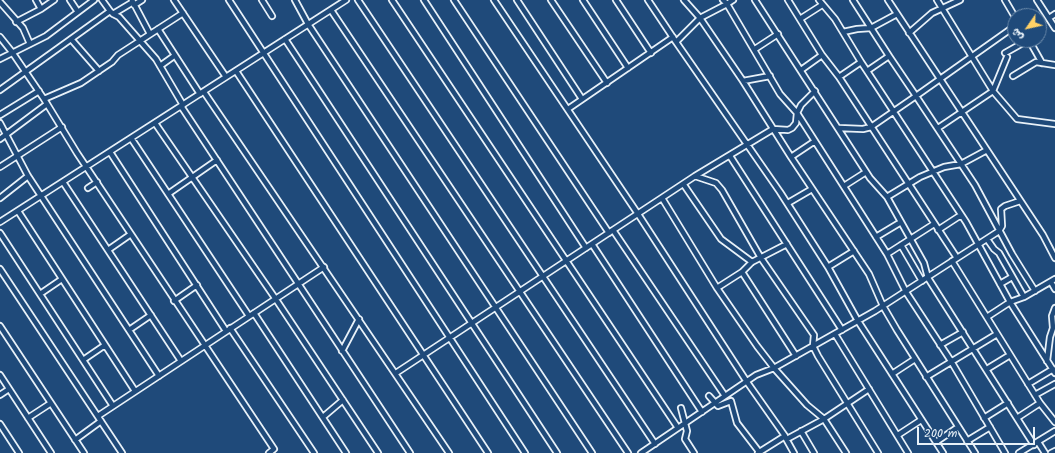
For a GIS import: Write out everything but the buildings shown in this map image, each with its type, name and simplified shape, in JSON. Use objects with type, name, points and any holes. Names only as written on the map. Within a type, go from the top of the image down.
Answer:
[{"type":"street","points":[[36,0],[41,10]]},
{"type":"street","points":[[16,22],[41,10],[54,0]]},
{"type":"street","points":[[70,0],[78,12]]},
{"type":"street","points":[[0,59],[46,36],[94,0]]},
{"type":"street","points":[[102,0],[140,40],[160,66],[182,105],[217,160],[410,453]]},
{"type":"street","points":[[0,90],[24,71],[112,12],[133,2],[142,0]]},
{"type":"street","points":[[174,0],[226,77]]},
{"type":"street","points":[[229,0],[525,453]]},
{"type":"street","points":[[262,0],[272,16]]},
{"type":"street","points":[[295,0],[308,24],[592,453]]},
{"type":"street","points":[[0,222],[346,0]]},
{"type":"street","points":[[358,0],[655,444]]},
{"type":"street","points":[[392,0],[678,428]]},
{"type":"street","points":[[424,0],[586,248]]},
{"type":"street","points":[[454,0],[725,396]]},
{"type":"street","points":[[494,0],[638,214],[747,382],[786,438],[794,453]]},
{"type":"street","points":[[517,0],[582,99]]},
{"type":"street","points":[[551,0],[606,83]]},
{"type":"street","points":[[583,0],[628,68]]},
{"type":"street","points":[[616,0],[651,53]]},
{"type":"street","points":[[648,0],[788,203],[828,266],[858,321],[943,453]]},
{"type":"street","points":[[684,0],[700,18],[743,81],[791,157],[854,251],[876,287],[883,306],[926,377],[975,453]]},
{"type":"street","points":[[723,0],[755,49],[783,98],[797,113],[887,254],[906,292],[951,361],[1005,453]]},
{"type":"street","points":[[568,109],[651,53],[675,40],[700,18],[734,0]]},
{"type":"street","points":[[755,0],[866,172],[887,197],[924,263],[928,278],[1017,418],[1045,453]]},
{"type":"street","points":[[788,0],[822,55],[839,77],[957,258]]},
{"type":"street","points":[[819,0],[835,19],[861,62],[961,215],[1010,302],[1054,371],[1028,384]]},
{"type":"street","points":[[853,0],[986,202],[999,231],[1035,291]]},
{"type":"street","points":[[888,0],[1043,235],[1055,258]]},
{"type":"street","points":[[937,0],[993,91],[1017,119],[1055,124]]},
{"type":"street","points":[[909,32],[923,20],[960,0]]},
{"type":"street","points":[[1037,0],[1055,28]]},
{"type":"street","points":[[0,2],[24,30],[30,44]]},
{"type":"street","points":[[133,2],[150,34]]},
{"type":"street","points":[[800,19],[822,5]]},
{"type":"street","points":[[331,10],[628,453]]},
{"type":"street","points":[[44,99],[79,85],[112,62],[118,55],[183,13]]},
{"type":"street","points":[[843,32],[871,28],[897,14]]},
{"type":"street","points":[[1049,18],[1055,14]]},
{"type":"street","points":[[158,29],[174,56],[202,93],[324,266],[449,453]]},
{"type":"street","points":[[839,128],[863,129],[871,127],[894,113],[1007,32]]},
{"type":"street","points":[[755,49],[778,34]]},
{"type":"street","points":[[1,39],[12,52],[39,91],[174,301],[275,451],[269,453]]},
{"type":"street","points":[[71,39],[99,72]]},
{"type":"street","points":[[285,40],[557,453]]},
{"type":"street","points":[[938,128],[993,91],[1006,55],[1016,48]]},
{"type":"street","points":[[1033,48],[1042,63]]},
{"type":"street","points":[[801,70],[822,55]]},
{"type":"street","points":[[160,66],[174,56]]},
{"type":"street","points":[[867,71],[889,56]]},
{"type":"street","points":[[839,77],[861,62]]},
{"type":"street","points":[[1012,76],[1033,63],[1055,65]]},
{"type":"street","points":[[236,70],[488,453]]},
{"type":"street","points":[[743,81],[770,76]]},
{"type":"street","points":[[0,115],[39,91]]},
{"type":"street","points":[[396,374],[542,276],[684,185],[695,176],[773,129],[788,130],[792,128],[796,123],[800,105],[815,91]]},
{"type":"street","points":[[0,139],[47,104]]},
{"type":"street","points":[[0,123],[28,176],[159,376]]},
{"type":"street","points":[[155,123],[275,298],[378,453]]},
{"type":"street","points":[[0,167],[62,127]]},
{"type":"street","points":[[131,138],[168,194],[323,417],[346,453]]},
{"type":"street","points":[[791,157],[815,141]]},
{"type":"street","points":[[887,197],[933,171],[961,164],[987,150]]},
{"type":"street","points":[[110,152],[197,285],[314,453]]},
{"type":"street","points":[[730,156],[842,330]]},
{"type":"street","points":[[168,194],[217,160]]},
{"type":"street","points":[[844,186],[866,172]]},
{"type":"street","points":[[0,198],[28,176]]},
{"type":"street","points":[[695,176],[719,186],[761,258],[814,335],[813,346],[824,367],[878,453]]},
{"type":"street","points":[[63,182],[181,361]]},
{"type":"street","points":[[88,188],[97,182]]},
{"type":"street","points":[[684,185],[721,239],[752,262]]},
{"type":"street","points":[[788,203],[812,189]]},
{"type":"street","points":[[662,198],[717,288],[774,368],[807,405],[824,419],[846,453]]},
{"type":"street","points":[[641,453],[762,372],[774,368],[858,321],[928,278],[999,231],[1002,226],[1001,209],[1020,200]]},
{"type":"street","points":[[18,211],[135,391]]},
{"type":"street","points":[[938,230],[961,215]]},
{"type":"street","points":[[876,237],[901,222]]},
{"type":"street","points":[[887,254],[934,224]]},
{"type":"street","points":[[0,234],[113,406]]},
{"type":"street","points":[[108,250],[131,234]]},
{"type":"street","points":[[987,239],[999,253],[1024,297]]},
{"type":"street","points":[[592,244],[702,412]]},
{"type":"street","points":[[717,288],[742,272],[747,265],[787,244]]},
{"type":"street","points":[[901,245],[922,281]]},
{"type":"street","points":[[828,266],[854,251]]},
{"type":"street","points":[[952,261],[1040,403],[1055,422]]},
{"type":"street","points":[[98,416],[324,266]]},
{"type":"street","points":[[0,269],[122,453]]},
{"type":"street","points":[[742,272],[796,356]]},
{"type":"street","points":[[1000,284],[1012,276]]},
{"type":"street","points":[[40,294],[62,279]]},
{"type":"street","points":[[987,317],[1010,302],[1024,297],[1053,280],[1055,289]]},
{"type":"street","points":[[174,301],[197,285]]},
{"type":"street","points":[[1047,360],[1050,337],[1053,328],[1052,316],[1055,308]]},
{"type":"street","points":[[129,330],[151,315]]},
{"type":"street","points":[[342,350],[359,319]]},
{"type":"street","points":[[0,326],[84,453]]},
{"type":"street","points":[[940,345],[963,332]]},
{"type":"street","points":[[835,334],[907,452]]},
{"type":"street","points":[[926,377],[997,334]]},
{"type":"street","points":[[83,360],[105,345]]},
{"type":"street","points":[[987,369],[1010,355]]},
{"type":"street","points":[[892,374],[915,359]]},
{"type":"street","points":[[0,375],[51,453]]},
{"type":"street","points":[[1035,395],[1055,384]]},
{"type":"street","points":[[0,395],[9,389]]},
{"type":"street","points":[[709,396],[718,406],[730,401],[737,423],[759,453],[824,419],[869,389]]},
{"type":"street","points":[[323,417],[343,400]]},
{"type":"street","points":[[28,418],[51,403]]},
{"type":"street","points":[[984,418],[1008,403]]},
{"type":"street","points":[[1017,418],[1040,403]]},
{"type":"street","points":[[681,408],[687,431],[685,439],[694,453]]},
{"type":"street","points":[[898,435],[921,420]]},
{"type":"street","points":[[75,440],[101,421]]},
{"type":"street","points":[[0,424],[19,453]]},
{"type":"street","points":[[936,442],[958,427]]},
{"type":"street","points":[[967,441],[990,427]]},
{"type":"street","points":[[801,431],[814,453]]},
{"type":"street","points":[[1019,453],[1055,431]]},
{"type":"street","points":[[1051,453],[1055,450]]}]
